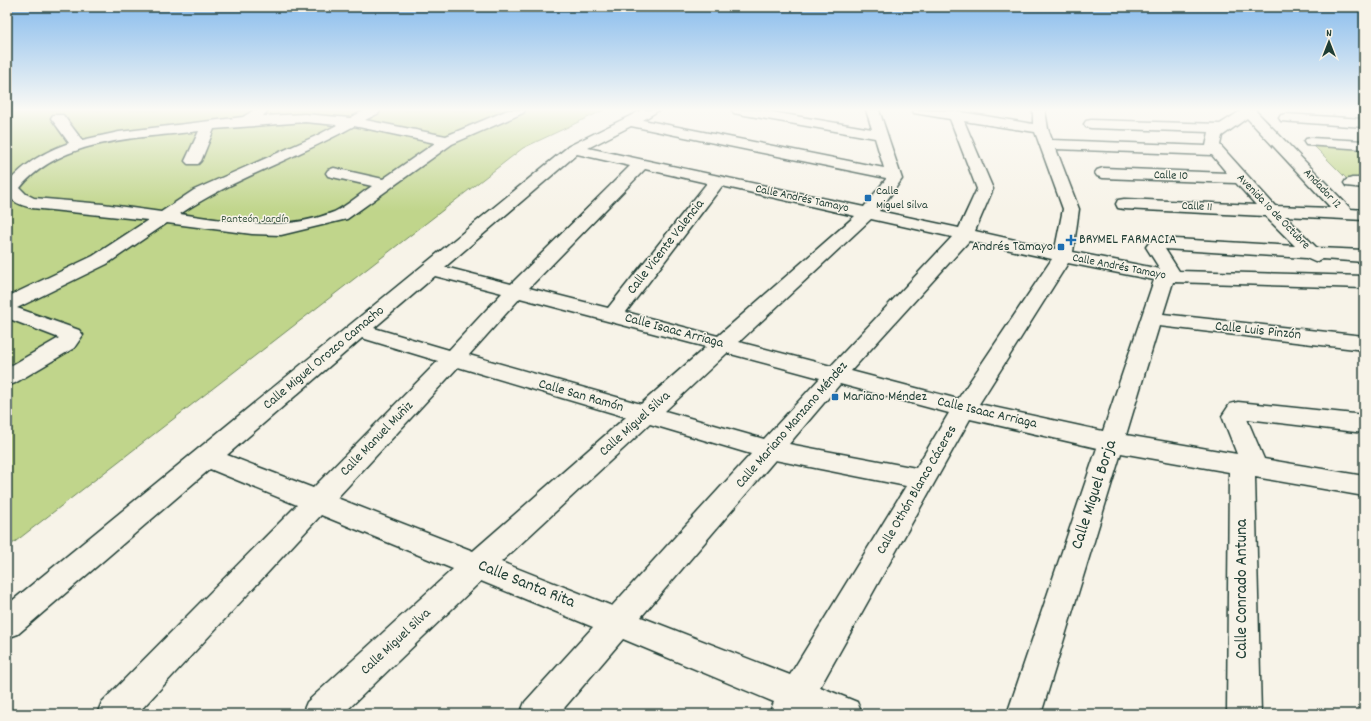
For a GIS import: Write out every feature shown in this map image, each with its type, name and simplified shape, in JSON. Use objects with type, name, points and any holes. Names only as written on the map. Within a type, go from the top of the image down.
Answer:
[{"type":"street","points":[[84,144],[52,156],[24,173],[12,188],[15,194],[23,200],[32,203],[164,217],[252,229],[281,230],[298,227],[341,215],[443,144]]},
{"type":"street","points":[[193,161],[200,144]]},
{"type":"street","points":[[7,305],[100,260],[200,193],[310,144]]},
{"type":"street","name":"Calle Miguel Orozco Camacho","points":[[7,624],[574,149],[585,144]]},
{"type":"street","points":[[737,144],[894,175]]},
{"type":"street","points":[[883,144],[894,175]]},
{"type":"street","name":"Calle Mariano Manzano Méndez","points":[[537,714],[835,375],[965,234],[985,190],[966,144]]},
{"type":"street","name":"Calle Othón Blanco Cáceres","points":[[791,704],[964,409],[1063,256],[1071,209],[1047,144]]},
{"type":"street","points":[[1132,144],[1216,151],[1214,144]]},
{"type":"street","name":"Andador 12","points":[[1276,144],[1347,215]]},
{"type":"street","points":[[1340,144],[1364,145]]},
{"type":"street","name":"Calle Andrés Tamayo","points":[[574,149],[1063,256],[1170,276],[1340,280],[1364,282]]},
{"type":"street","name":"Avenida 1o de Octubre","points":[[1216,151],[1270,211],[1340,280]]},
{"type":"street","name":"Calle Manuel Muñiz","points":[[114,714],[454,358],[516,290],[641,164]]},
{"type":"street","points":[[334,173],[386,184]]},
{"type":"street","name":"Calle 10","points":[[1103,173],[1240,178]]},
{"type":"street","name":"Calle Miguel Silva","points":[[319,714],[477,566],[645,414],[724,345],[868,213],[894,179],[894,175]]},
{"type":"street","name":"Calle Vicente Valencia","points":[[614,314],[718,180]]},
{"type":"street","name":"Calle 11","points":[[1124,204],[1364,215]]},
{"type":"street","points":[[1170,276],[1155,247],[1158,243],[1364,256]]},
{"type":"street","name":"Calle Isaac Arriaga","points":[[430,269],[614,314],[964,409],[1113,442],[1364,486]]},
{"type":"street","name":"Calle Miguel Borja","points":[[1024,714],[1152,319],[1170,276]]},
{"type":"street","points":[[7,311],[72,335],[66,343],[7,378]]},
{"type":"street","name":"Calle Luis Pinzón","points":[[1152,319],[1364,343]]},
{"type":"street","name":"Calle San Ramón","points":[[357,330],[770,450],[924,479]]},
{"type":"street","name":"Calle Conrado Antuna","points":[[1244,714],[1249,466],[1234,416],[1238,410],[1364,424]]},
{"type":"street","name":"Calle Santa Rita","points":[[206,457],[618,622],[791,704],[845,714]]},
{"type":"green space","name":"Panteón Jardín","points":[[7,144],[532,144],[523,148],[7,548]]},
{"type":"green space","points":[[1314,146],[1364,148],[1364,180],[1347,179]]},
{"type":"place","name":"Calle Miguel Silva","points":[[868,198]]},
{"type":"place","name":"BRYMEL FARMACIA","points":[[1071,240]]},
{"type":"place","name":"Andrés Tamayo","points":[[1061,247]]},
{"type":"place","name":"Mariano Méndez","points":[[835,397]]}]
